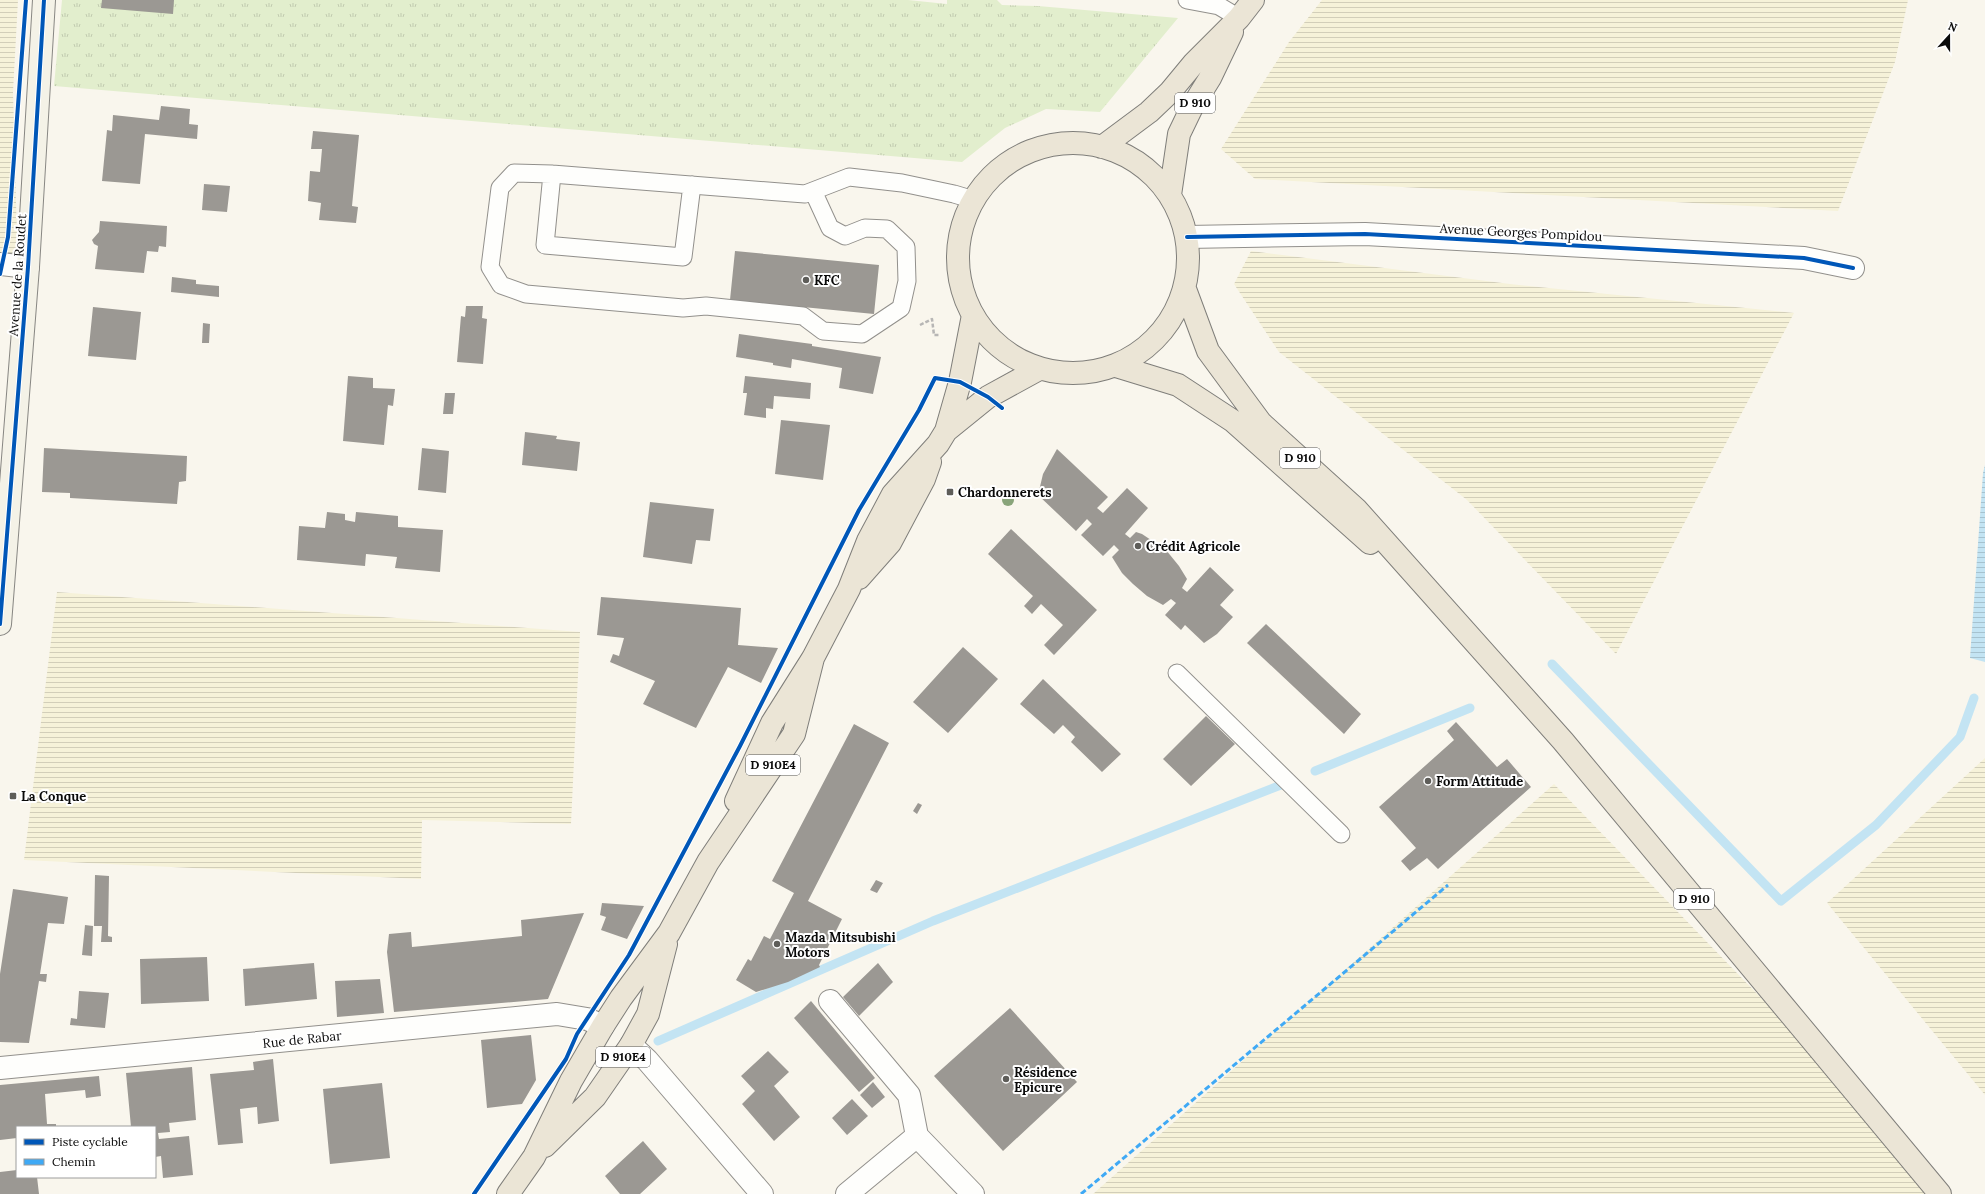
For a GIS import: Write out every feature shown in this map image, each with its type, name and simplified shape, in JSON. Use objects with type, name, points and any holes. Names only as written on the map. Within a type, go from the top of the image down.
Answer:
[{"type":"main road","name":"D 910","points":[[1102,147],[1154,108],[1170,92],[1194,63],[1239,18],[1253,0]]},
{"type":"main road","name":"D 910","points":[[1170,195],[1179,134],[1192,107],[1210,78],[1239,18]]},
{"type":"main road","points":[[1071,143],[1102,147],[1129,157],[1152,174],[1170,195],[1180,215],[1186,237],[1189,263],[1185,289],[1174,314],[1159,336],[1139,353],[1116,366],[1091,372],[1065,373],[1039,368],[1013,357],[990,338],[973,316],[962,290],[957,262],[960,235],[969,208],[986,182],[1010,161],[1040,148],[1071,143]]},
{"type":"main road","name":"D 910","points":[[1185,289],[1208,351],[1261,423],[1357,510],[1562,741],[1940,1194]]},
{"type":"main road","name":"D 910E4","points":[[508,1194],[534,1157],[571,1081],[603,1026],[621,998],[669,933],[708,862],[794,734],[813,658],[849,589],[890,543],[924,479],[942,437],[960,382],[973,316]]},
{"type":"main road","name":"D 910","points":[[1116,366],[1178,385],[1232,421],[1443,608]]},
{"type":"main road","points":[[942,437],[988,398],[1039,368]]},
{"type":"main road","name":"D 910E4","points":[[534,1157],[595,1098],[631,1045],[648,1014],[669,933]]},
{"type":"main road","points":[[621,998],[632,998],[641,1003],[648,1014]]},
{"type":"main road","name":"D 910E4","points":[[589,1052],[594,1063],[605,1069],[616,1068]]},
{"type":"street","name":"Avenue de la Roudet","points":[[0,624],[28,267],[44,0]]},
{"type":"street","name":"Avenue Georges Pompidou","points":[[1186,237],[1365,234],[1804,258],[1853,268]]},
{"type":"street","points":[[0,264],[28,267]]},
{"type":"street","points":[[830,1001],[909,1095],[916,1136],[973,1194]]},
{"type":"street","name":"Rue de Rabar","points":[[0,1068],[557,1014],[587,1019],[603,1026]]},
{"type":"street","points":[[631,1045],[646,1060],[762,1194]]},
{"type":"street","points":[[847,1194],[916,1136]]},
{"type":"lane","points":[[1187,0],[1219,6],[1239,18]]},
{"type":"lane","points":[[813,191],[830,228],[845,236],[865,228],[887,228],[906,247],[907,281],[901,308],[862,334],[823,331],[803,316],[706,306],[683,308],[526,294],[501,285],[490,267],[500,188],[514,173],[552,174],[805,194],[849,177],[909,185],[954,194],[974,200]]},
{"type":"lane","points":[[552,174],[544,245],[683,257],[684,184]]},
{"type":"lane","points":[[1177,674],[1341,834]]},
{"type":"shaded area","points":[[0,0],[18,0],[13,92],[18,275],[0,274]]},
{"type":"shaded area","points":[[1322,0],[1908,0],[1895,62],[1838,211],[1255,179],[1221,149],[1289,42]]},
{"type":"shaded area","points":[[1251,251],[1510,284],[1794,313],[1616,654],[1467,500],[1279,352],[1234,284]]},
{"type":"shaded area","points":[[57,592],[580,632],[571,824],[422,820],[421,879],[24,860]]},
{"type":"shaded area","points":[[1985,758],[1985,1095],[1827,903]]},
{"type":"shaded area","points":[[1554,784],[1951,1194],[1093,1194]]},
{"type":"green space","points":[[62,0],[908,0],[947,4],[947,0],[997,0],[1002,5],[1038,6],[1178,18],[1100,112],[1046,109],[1005,128],[962,162],[54,86]]},
{"type":"water","points":[[1985,465],[1985,662],[1970,658],[1983,473]]},
{"type":"building","points":[[102,0],[174,0],[173,14],[101,8]]},
{"type":"building","points":[[161,106],[190,109],[189,124],[198,125],[197,139],[145,134],[140,184],[102,181],[107,130],[112,131],[113,115],[159,120]]},
{"type":"building","points":[[313,131],[359,135],[352,206],[358,207],[356,223],[319,220],[321,203],[308,201],[310,171],[320,172],[322,149],[311,149]]},
{"type":"building","points":[[204,184],[230,186],[227,212],[202,210]]},
{"type":"building","points":[[100,221],[167,226],[166,247],[159,246],[158,252],[147,251],[144,273],[95,269],[98,246],[94,244],[92,240],[99,232]]},
{"type":"building","points":[[735,251],[879,265],[874,314],[730,300]]},
{"type":"building","points":[[172,277],[196,280],[196,284],[219,286],[219,297],[171,292]]},
{"type":"building","points":[[466,306],[483,306],[482,318],[487,319],[483,364],[457,362],[461,316],[465,317]]},
{"type":"building","points":[[93,307],[141,312],[136,360],[88,356]]},
{"type":"building","points":[[203,323],[210,324],[209,343],[202,343]]},
{"type":"building","points":[[739,334],[812,344],[812,346],[881,357],[873,394],[839,388],[842,368],[792,359],[791,368],[773,365],[773,363],[736,357]]},
{"type":"building","points":[[348,376],[373,378],[373,388],[395,389],[393,406],[388,405],[384,445],[343,441]]},
{"type":"building","points":[[745,376],[811,383],[810,399],[774,396],[773,409],[766,408],[766,418],[744,415],[747,393],[743,393]]},
{"type":"building","points":[[445,393],[455,393],[453,414],[443,414]]},
{"type":"building","points":[[781,420],[830,425],[823,480],[775,474]]},
{"type":"building","points":[[525,432],[557,436],[556,439],[580,442],[577,471],[522,465]]},
{"type":"building","points":[[44,448],[187,456],[186,481],[179,482],[177,504],[70,498],[70,493],[42,492]]},
{"type":"building","points":[[422,448],[449,451],[446,493],[418,490]]},
{"type":"building","name":"Crédit Agricole","points":[[1057,449],[1108,497],[1097,508],[1103,513],[1127,488],[1148,508],[1125,534],[1130,538],[1136,532],[1142,534],[1166,550],[1187,579],[1182,588],[1187,592],[1210,567],[1234,590],[1220,605],[1233,617],[1217,634],[1204,643],[1185,625],[1181,630],[1165,615],[1176,603],[1171,599],[1163,605],[1147,596],[1122,573],[1112,557],[1119,550],[1114,545],[1103,556],[1081,535],[1092,524],[1087,519],[1076,531],[1038,495],[1043,474]]},
{"type":"building","points":[[650,502],[714,509],[710,541],[696,540],[692,564],[643,557]]},
{"type":"building","points":[[327,512],[345,514],[345,520],[355,522],[356,512],[398,516],[398,527],[443,530],[440,572],[395,568],[397,557],[366,554],[365,566],[297,560],[299,526],[325,528]]},
{"type":"building","points":[[1011,529],[1097,610],[1054,655],[1044,645],[1063,625],[1041,604],[1032,614],[1024,606],[1033,596],[988,554]]},
{"type":"building","points":[[601,597],[741,608],[738,645],[778,648],[761,683],[728,667],[696,728],[643,704],[655,681],[610,662],[613,654],[619,656],[624,638],[597,635]]},
{"type":"building","points":[[1266,624],[1361,714],[1344,734],[1247,643]]},
{"type":"building","points":[[963,647],[998,679],[948,733],[913,702]]},
{"type":"building","points":[[1043,679],[1121,754],[1102,772],[1071,742],[1075,737],[1063,725],[1054,734],[1020,704]]},
{"type":"building","points":[[1206,716],[1235,744],[1191,786],[1163,759]]},
{"type":"building","points":[[1456,722],[1497,767],[1507,759],[1531,787],[1438,869],[1427,858],[1410,871],[1401,861],[1416,848],[1379,807],[1454,740],[1447,731]]},
{"type":"building","points":[[854,724],[889,743],[808,901],[842,919],[819,965],[820,967],[788,982],[756,992],[736,980],[748,959],[751,961],[764,936],[770,939],[794,893],[772,881]]},
{"type":"building","points":[[918,803],[922,805],[917,814],[913,811]]},
{"type":"building","points":[[95,875],[109,876],[108,936],[112,937],[112,942],[101,942],[102,926],[94,926]]},
{"type":"building","points":[[876,880],[883,883],[877,893],[870,890]]},
{"type":"building","points":[[13,889],[68,897],[64,924],[48,923],[40,974],[47,974],[46,982],[39,981],[29,1043],[0,1042],[0,974]]},
{"type":"building","points":[[602,903],[644,906],[627,939],[601,930],[606,917],[600,915]]},
{"type":"building","points":[[584,913],[548,999],[394,1012],[387,952],[389,934],[411,932],[412,947],[522,936],[521,920]]},
{"type":"building","points":[[85,925],[93,926],[92,956],[82,955]]},
{"type":"building","points":[[207,957],[209,1001],[141,1004],[140,959]]},
{"type":"building","points":[[314,963],[317,999],[245,1006],[243,969]]},
{"type":"building","points":[[878,963],[893,982],[859,1016],[843,997]]},
{"type":"building","points":[[380,979],[384,1013],[337,1017],[335,981]]},
{"type":"building","points":[[79,991],[109,993],[105,1028],[70,1025],[71,1018],[77,1019]]},
{"type":"building","points":[[811,1001],[875,1078],[859,1092],[794,1018]]},
{"type":"building","name":"Résidence Epicure","points":[[1010,1008],[1077,1082],[1003,1151],[934,1076]]},
{"type":"building","points":[[531,1035],[536,1080],[522,1104],[487,1108],[481,1040]]},
{"type":"building","points":[[768,1051],[789,1072],[774,1086],[800,1117],[774,1141],[742,1104],[755,1091],[741,1076]]},
{"type":"building","points":[[273,1059],[279,1121],[258,1124],[257,1107],[240,1109],[243,1143],[218,1145],[210,1074],[254,1070],[253,1062]]},
{"type":"building","points":[[192,1067],[196,1120],[169,1123],[170,1132],[158,1133],[159,1139],[189,1136],[193,1175],[163,1178],[161,1156],[156,1157],[156,1126],[131,1126],[126,1073]]},
{"type":"building","points":[[99,1076],[101,1096],[86,1098],[85,1090],[45,1094],[47,1124],[56,1124],[56,1126],[16,1126],[16,1138],[0,1140],[0,1085]]},
{"type":"building","points":[[873,1082],[885,1097],[872,1108],[860,1095]]},
{"type":"building","points":[[382,1083],[390,1158],[330,1164],[323,1089]]},
{"type":"building","points":[[852,1099],[868,1116],[847,1135],[832,1118]]},
{"type":"building","points":[[643,1141],[667,1169],[640,1194],[620,1194],[605,1176]]},
{"type":"building","points":[[16,1170],[16,1178],[37,1178],[39,1194],[0,1194],[0,1172]]},
{"type":"waterway","points":[[1552,664],[1781,901],[1876,825],[1960,737],[1974,698]]},
{"type":"waterway","points":[[1315,771],[1470,708]]},
{"type":"waterway","points":[[658,1041],[933,921],[1286,783]]},
{"type":"marked path","points":[[1081,1194],[1448,885]]},
{"type":"cycle path","points":[[0,274],[8,237],[26,0]]},
{"type":"cycle path","points":[[0,624],[28,267],[44,0]]},
{"type":"cycle path","points":[[1187,237],[1365,234],[1804,258],[1853,268]]},
{"type":"cycle path","points":[[474,1194],[566,1059],[577,1034],[629,955],[740,746],[859,510],[919,410],[935,378],[960,382],[988,397],[1002,408]]},
{"type":"place","name":"KFC","points":[[806,280]]},
{"type":"place","name":"Chardonnerets","points":[[950,492]]},
{"type":"place","name":"Crédit Agricole","points":[[1138,546]]},
{"type":"place","name":"Form Attitude","points":[[1428,781]]},
{"type":"place","name":"La Conque","points":[[13,796]]},
{"type":"place","name":"Mazda Mitsubishi Motors","points":[[777,944]]},
{"type":"place","name":"Résidence Epicure","points":[[1006,1079]]}]
